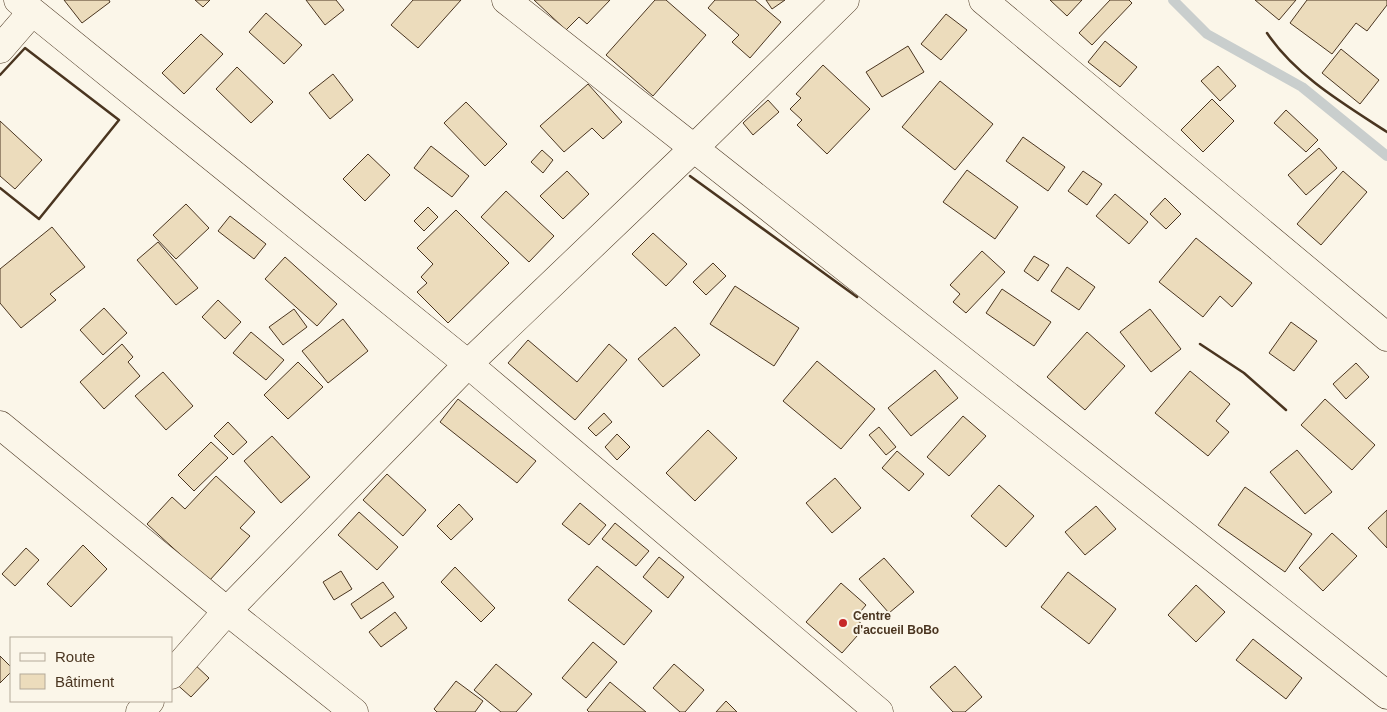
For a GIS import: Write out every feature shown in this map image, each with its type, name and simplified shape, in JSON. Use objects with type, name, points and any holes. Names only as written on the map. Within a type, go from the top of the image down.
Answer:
[{"type":"street","points":[[506,0],[1387,695]]},
{"type":"street","points":[[172,674],[227,610],[468,364],[694,148],[845,0]]},
{"type":"street","points":[[982,0],[1387,337]]},
{"type":"street","points":[[0,49],[25,6],[468,364],[879,712]]},
{"type":"street","points":[[0,424],[354,712]]},
{"type":"street","points":[[140,712],[149,702]]},
{"type":"building","points":[[64,0],[109,0],[110,2],[82,23]]},
{"type":"building","points":[[195,0],[210,0],[203,7]]},
{"type":"building","points":[[306,0],[336,0],[344,10],[325,25]]},
{"type":"building","points":[[413,0],[461,0],[418,48],[391,25]]},
{"type":"building","points":[[534,0],[610,0],[587,24],[579,17],[566,30]]},
{"type":"building","points":[[655,0],[666,0],[706,35],[653,96],[606,55]]},
{"type":"building","points":[[715,0],[755,0],[781,22],[750,58],[732,42],[739,35],[708,8]]},
{"type":"building","points":[[766,0],[785,0],[772,9]]},
{"type":"building","points":[[1050,0],[1082,0],[1067,16]]},
{"type":"building","points":[[1110,0],[1129,0],[1132,3],[1092,45],[1079,33]]},
{"type":"building","points":[[1255,0],[1296,0],[1279,20]]},
{"type":"building","points":[[1307,0],[1387,0],[1387,5],[1367,31],[1356,23],[1332,54],[1290,23]]},
{"type":"building","points":[[266,13],[302,45],[284,64],[249,32]]},
{"type":"building","points":[[946,14],[967,30],[941,60],[921,44]]},
{"type":"building","points":[[201,34],[223,54],[184,94],[162,73]]},
{"type":"building","points":[[1105,41],[1137,67],[1120,87],[1088,62]]},
{"type":"building","points":[[908,46],[924,72],[882,97],[866,72]]},
{"type":"building","points":[[1341,49],[1379,80],[1360,104],[1322,73]]},
{"type":"building","points":[[823,65],[870,109],[827,154],[797,125],[802,120],[790,109],[801,98],[796,94]]},
{"type":"building","points":[[1218,66],[1236,86],[1220,101],[1201,81]]},
{"type":"building","points":[[237,67],[273,102],[251,123],[216,89]]},
{"type":"building","points":[[333,74],[353,100],[330,119],[309,93]]},
{"type":"building","points":[[940,81],[993,124],[955,170],[902,127]]},
{"type":"building","points":[[588,84],[622,122],[603,139],[592,128],[564,152],[540,126]]},
{"type":"building","points":[[1212,99],[1234,121],[1203,152],[1181,130]]},
{"type":"building","points":[[768,100],[779,112],[753,135],[743,123]]},
{"type":"building","points":[[466,102],[507,144],[485,166],[444,123]]},
{"type":"building","points":[[1286,110],[1318,140],[1306,152],[1274,123]]},
{"type":"building","points":[[0,121],[42,160],[15,189],[0,176]]},
{"type":"building","points":[[1023,137],[1065,167],[1048,191],[1006,161]]},
{"type":"building","points":[[431,146],[469,176],[452,197],[414,168]]},
{"type":"building","points":[[1319,148],[1337,168],[1306,195],[1288,175]]},
{"type":"building","points":[[542,150],[553,160],[543,173],[531,162]]},
{"type":"building","points":[[368,154],[390,175],[365,201],[343,179]]},
{"type":"building","points":[[967,170],[1018,207],[995,239],[943,202]]},
{"type":"building","points":[[567,171],[589,194],[563,219],[540,196]]},
{"type":"building","points":[[1083,171],[1102,184],[1087,205],[1068,191]]},
{"type":"building","points":[[1343,171],[1367,192],[1321,245],[1297,224]]},
{"type":"building","points":[[506,191],[554,236],[529,262],[481,217]]},
{"type":"building","points":[[1115,194],[1148,222],[1129,244],[1096,216]]},
{"type":"building","points":[[1165,198],[1181,214],[1166,229],[1150,214]]},
{"type":"building","points":[[186,204],[209,228],[176,259],[153,235]]},
{"type":"building","points":[[428,207],[438,217],[424,231],[414,221]]},
{"type":"building","points":[[456,210],[509,263],[448,323],[417,292],[427,283],[421,277],[433,264],[417,248]]},
{"type":"building","points":[[230,216],[266,244],[254,259],[218,231]]},
{"type":"building","points":[[52,227],[85,267],[50,294],[56,300],[21,328],[0,303],[0,269]]},
{"type":"building","points":[[653,233],[687,264],[666,286],[632,254]]},
{"type":"building","points":[[1196,238],[1252,283],[1232,307],[1220,296],[1203,317],[1159,282]]},
{"type":"building","points":[[158,242],[198,288],[176,305],[137,260]]},
{"type":"building","points":[[982,251],[1005,272],[966,313],[953,302],[960,294],[950,285]]},
{"type":"building","points":[[1034,256],[1049,265],[1038,281],[1024,271]]},
{"type":"building","points":[[285,257],[337,304],[317,326],[265,279]]},
{"type":"building","points":[[713,263],[726,276],[706,295],[693,282]]},
{"type":"building","points":[[1067,267],[1095,287],[1079,310],[1051,291]]},
{"type":"building","points":[[735,286],[799,328],[774,366],[710,324]]},
{"type":"building","points":[[1002,289],[1051,322],[1034,346],[986,313]]},
{"type":"building","points":[[218,300],[241,322],[225,339],[202,317]]},
{"type":"building","points":[[104,308],[127,333],[103,355],[80,330]]},
{"type":"building","points":[[294,309],[307,327],[283,345],[269,327]]},
{"type":"building","points":[[1150,309],[1181,349],[1151,372],[1120,332]]},
{"type":"building","points":[[343,319],[368,351],[328,383],[302,351]]},
{"type":"building","points":[[1291,322],[1317,341],[1294,371],[1269,353]]},
{"type":"building","points":[[675,327],[700,355],[663,387],[638,359]]},
{"type":"building","points":[[251,332],[284,360],[266,380],[233,353]]},
{"type":"building","points":[[1087,332],[1125,366],[1085,410],[1047,377]]},
{"type":"building","points":[[528,340],[577,382],[609,344],[627,360],[575,420],[508,363]]},
{"type":"building","points":[[122,344],[133,357],[128,362],[140,376],[104,409],[80,382]]},
{"type":"building","points":[[817,361],[875,409],[841,449],[783,401]]},
{"type":"building","points":[[298,362],[323,387],[288,419],[264,395]]},
{"type":"building","points":[[1356,363],[1369,377],[1346,399],[1333,384]]},
{"type":"building","points":[[935,370],[958,398],[911,436],[888,408]]},
{"type":"building","points":[[1190,371],[1230,404],[1216,421],[1229,432],[1208,456],[1155,413]]},
{"type":"building","points":[[163,372],[193,406],[166,430],[135,396]]},
{"type":"building","points":[[458,399],[536,461],[517,483],[440,422]]},
{"type":"building","points":[[1325,399],[1375,445],[1352,470],[1301,425]]},
{"type":"building","points":[[604,413],[612,422],[596,436],[588,428]]},
{"type":"building","points":[[963,416],[986,436],[949,476],[927,457]]},
{"type":"building","points":[[228,422],[247,442],[233,455],[214,436]]},
{"type":"building","points":[[879,427],[896,447],[886,455],[869,435]]},
{"type":"building","points":[[708,430],[737,458],[695,501],[666,473]]},
{"type":"building","points":[[617,434],[630,447],[617,460],[605,447]]},
{"type":"building","points":[[272,436],[310,477],[281,503],[244,461]]},
{"type":"building","points":[[211,442],[228,458],[194,491],[178,475]]},
{"type":"building","points":[[1297,450],[1332,492],[1305,514],[1270,472]]},
{"type":"building","points":[[897,451],[924,474],[909,491],[882,468]]},
{"type":"building","points":[[387,474],[426,510],[403,536],[363,500]]},
{"type":"building","points":[[216,476],[255,512],[240,528],[250,536],[209,581],[147,524],[172,497],[185,509]]},
{"type":"building","points":[[835,478],[861,508],[832,533],[806,503]]},
{"type":"building","points":[[999,485],[1034,516],[1006,547],[971,516]]},
{"type":"building","points":[[1245,487],[1312,534],[1285,572],[1218,525]]},
{"type":"building","points":[[580,503],[606,525],[589,545],[562,524]]},
{"type":"building","points":[[459,504],[473,519],[451,540],[437,526]]},
{"type":"building","points":[[1096,506],[1116,529],[1085,555],[1065,532]]},
{"type":"building","points":[[1387,510],[1387,548],[1368,528]]},
{"type":"building","points":[[359,512],[398,547],[377,570],[338,535]]},
{"type":"building","points":[[615,523],[649,551],[636,566],[602,539]]},
{"type":"building","points":[[1332,533],[1357,556],[1323,591],[1299,568]]},
{"type":"building","points":[[83,545],[107,569],[71,607],[47,584]]},
{"type":"building","points":[[26,548],[39,560],[15,586],[2,574]]},
{"type":"building","points":[[659,557],[684,577],[668,598],[643,577]]},
{"type":"building","points":[[884,558],[914,592],[889,613],[859,579]]},
{"type":"building","points":[[597,566],[652,611],[624,645],[568,600]]},
{"type":"building","points":[[455,567],[495,608],[481,622],[441,582]]},
{"type":"building","points":[[341,571],[352,589],[334,600],[323,582]]},
{"type":"building","points":[[1068,572],[1116,609],[1089,644],[1041,607]]},
{"type":"building","points":[[383,582],[394,597],[361,619],[351,604]]},
{"type":"building","points":[[841,583],[866,605],[855,618],[865,627],[842,653],[806,622]]},
{"type":"building","points":[[1196,585],[1225,612],[1196,642],[1168,615]]},
{"type":"building","points":[[395,612],[407,628],[381,647],[369,632]]},
{"type":"building","points":[[1253,639],[1302,678],[1286,699],[1236,660]]},
{"type":"building","points":[[593,642],[617,662],[586,698],[562,678]]},
{"type":"building","points":[[0,656],[10,666],[10,673],[0,683]]},
{"type":"building","points":[[192,662],[209,678],[191,697],[173,681]]},
{"type":"building","points":[[496,664],[532,694],[516,712],[501,712],[474,690]]},
{"type":"building","points":[[674,664],[704,690],[685,712],[680,712],[653,688]]},
{"type":"building","points":[[955,666],[982,697],[965,712],[953,712],[930,687]]},
{"type":"building","points":[[456,681],[483,701],[475,712],[437,712],[434,709]]},
{"type":"building","points":[[610,682],[646,712],[589,712],[587,710]]},
{"type":"building","points":[[726,701],[737,712],[716,712]]},
{"type":"waterway","points":[[1173,0],[1207,34],[1302,87],[1387,156]]},
{"type":"wall","points":[[1267,33],[1292,63],[1306,76],[1338,100],[1387,132]]},
{"type":"wall","points":[[0,75],[25,48],[119,120],[39,219],[0,188]]},
{"type":"wall","points":[[690,176],[857,297]]},
{"type":"wall","points":[[1200,344],[1244,373],[1286,410]]},
{"type":"place","name":"Centre d'accueil BoBo","points":[[843,623]]}]
